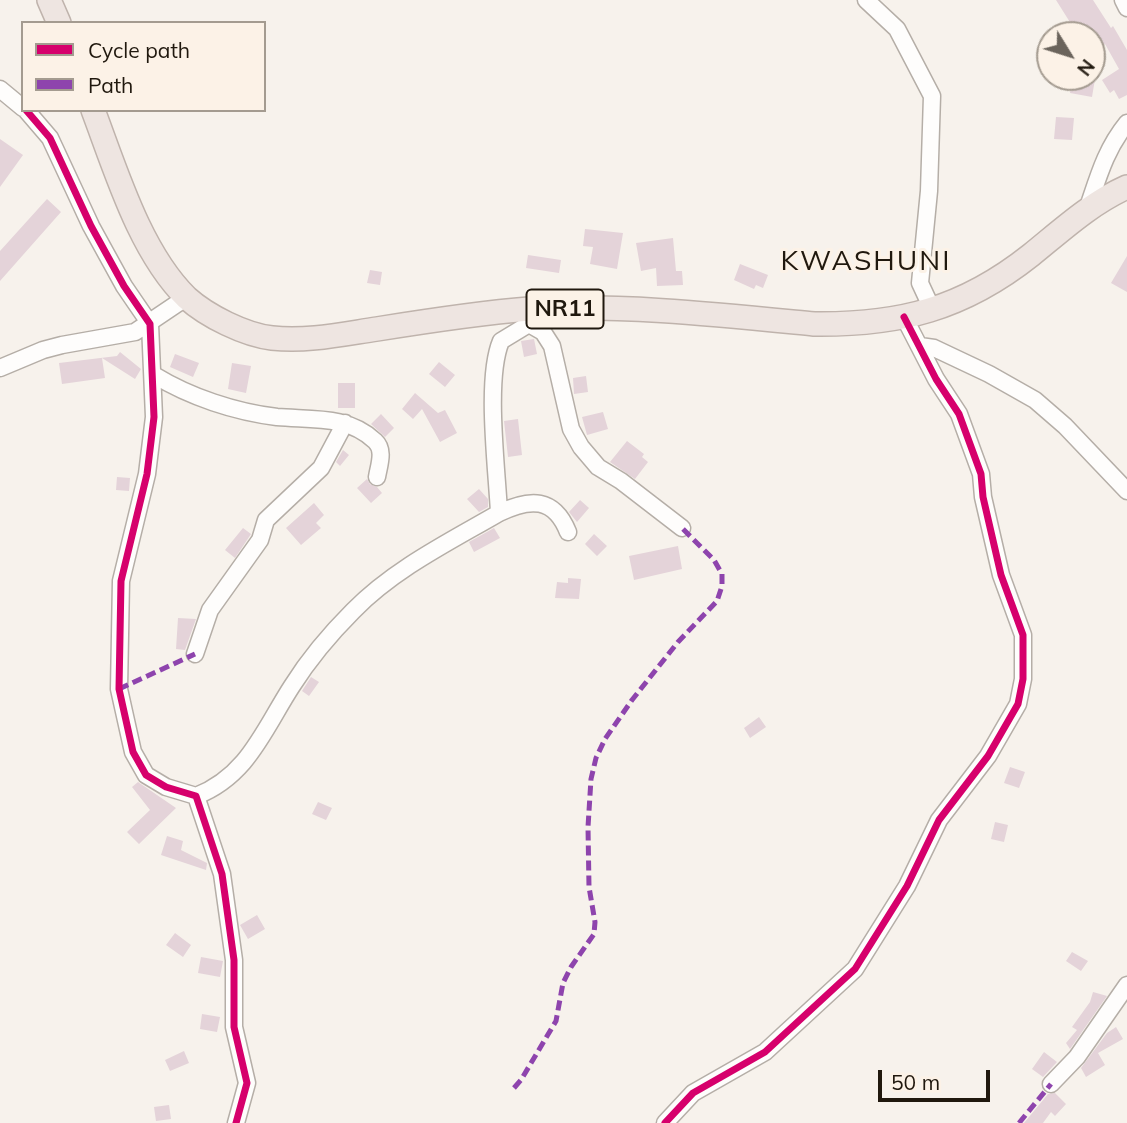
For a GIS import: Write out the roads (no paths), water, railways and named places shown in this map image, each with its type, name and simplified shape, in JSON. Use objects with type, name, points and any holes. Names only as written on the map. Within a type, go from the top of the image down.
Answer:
[{"type":"highway","points":[[49,0],[58,21]]},
{"type":"highway","name":"NR11","points":[[94,112],[146,243],[170,278],[187,298],[210,313],[251,334],[274,338],[334,336],[447,318],[529,317],[641,310],[843,325],[904,317],[933,311],[995,282],[1087,210],[1127,187]]},
{"type":"street","points":[[866,0],[897,29],[932,96],[929,191],[920,283],[933,311]]},
{"type":"street","points":[[1123,0],[1127,8]]},
{"type":"street","points":[[0,89],[21,106]]},
{"type":"street","points":[[27,112],[50,138],[124,286],[150,324],[154,417],[147,474],[121,581],[119,689],[133,752],[146,775],[166,787],[196,796],[213,790],[239,768],[266,733],[292,685],[354,610],[391,578],[499,513],[517,504],[542,504],[559,515],[568,532]]},
{"type":"street","points":[[1087,210],[1101,164],[1127,123]]},
{"type":"street","points":[[0,368],[62,345],[126,335],[150,324],[187,298]]},
{"type":"street","points":[[499,513],[494,417],[497,352],[501,341],[529,317],[552,346],[571,429],[581,447],[598,467],[621,481],[682,528]]},
{"type":"street","points":[[664,1123],[693,1093],[765,1052],[855,969],[907,886],[939,820],[1007,729],[1018,705],[1023,679],[1023,635],[1001,575],[983,497],[981,474],[959,414],[936,379],[904,317]]},
{"type":"street","points":[[920,346],[934,348],[1035,400],[1065,426],[1127,491]]},
{"type":"street","points":[[154,375],[177,389],[227,406],[276,416],[313,417],[352,425],[377,442],[381,452],[377,477]]},
{"type":"street","points":[[195,654],[210,610],[260,540],[266,520],[321,468],[345,424]]},
{"type":"street","points":[[196,796],[222,874],[234,960],[234,1027],[247,1083],[236,1123]]},
{"type":"street","points":[[1051,1084],[1077,1057],[1127,985]]},
{"type":"district","name":"KWASHUNI","points":[[866,262]]}]
